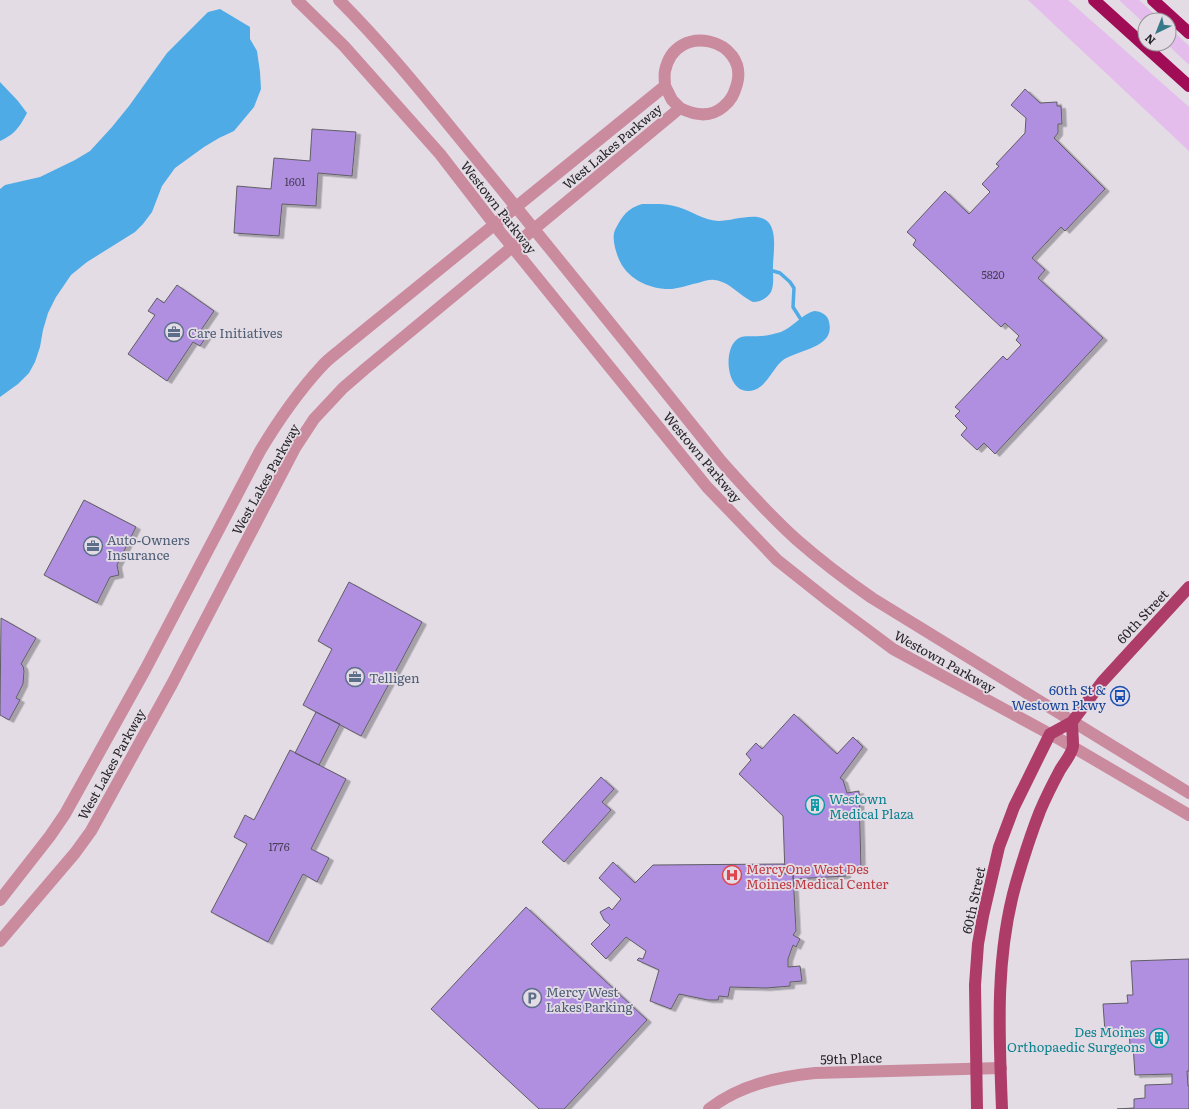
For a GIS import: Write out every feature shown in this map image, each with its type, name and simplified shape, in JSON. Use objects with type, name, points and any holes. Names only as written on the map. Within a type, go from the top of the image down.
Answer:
[{"type":"highway","points":[[1094,0],[1189,86]]},
{"type":"highway","points":[[1153,0],[1189,33]]},
{"type":"main road","name":"60th Street","points":[[977,1109],[975,985],[978,944],[983,916],[1000,847],[1014,807],[1050,734],[1072,722],[1102,682],[1189,587]]},
{"type":"main road","points":[[1002,1109],[999,993],[1002,955],[1012,900],[1026,849],[1041,810],[1072,747],[1072,722]]},
{"type":"street","name":"Westown Parkway","points":[[297,0],[344,46],[440,154],[494,225],[707,487],[778,560],[836,607],[893,649],[1050,734],[1189,815]]},
{"type":"street","name":"Westown Parkway","points":[[339,0],[390,54],[534,229],[721,461],[751,495],[797,540],[836,572],[872,598],[1189,793]]},
{"type":"street","name":"West Lakes Parkway","points":[[0,900],[50,836],[65,814],[145,670],[260,451],[279,419],[322,365],[665,86],[664,72],[669,59],[679,47],[688,42],[698,40],[722,46],[733,59],[737,69],[738,79],[734,95],[728,103],[721,109],[700,115],[689,113],[680,108],[359,373],[342,388],[314,419],[295,448],[172,684],[91,831],[75,853],[0,941]]},
{"type":"street","points":[[665,86],[672,100],[680,108]]},
{"type":"street","name":"59th Place","points":[[709,1109],[719,1101],[740,1090],[764,1081],[788,1076],[815,1073],[1001,1068]]},
{"type":"shaded area","points":[[1028,0],[1068,0],[1189,107],[1189,151]]},
{"type":"shaded area","points":[[1119,0],[1139,0],[1152,12],[1137,12],[1137,17]]},
{"type":"shaded area","points":[[1177,35],[1189,46],[1189,65],[1175,52],[1177,52]]},
{"type":"water","points":[[220,9],[250,27],[250,39],[257,51],[261,89],[254,107],[234,131],[204,147],[175,168],[162,186],[152,212],[135,232],[87,262],[71,275],[56,297],[48,313],[40,347],[35,362],[29,373],[18,384],[0,397],[0,189],[5,185],[40,177],[90,151],[129,106],[167,53],[208,12]]},
{"type":"water","points":[[0,82],[27,113],[22,123],[16,130],[0,141]]},
{"type":"water","points":[[642,204],[674,206],[707,219],[718,221],[748,217],[759,217],[764,219],[769,223],[774,235],[773,287],[771,292],[764,299],[753,302],[725,283],[714,280],[672,289],[655,288],[640,282],[622,265],[615,246],[614,235],[623,216],[633,208]]},
{"type":"water","points":[[814,311],[824,314],[829,322],[830,331],[821,343],[782,361],[764,383],[755,390],[741,390],[735,385],[729,369],[729,359],[730,350],[739,338],[746,336],[765,336],[781,332],[805,315]]},
{"type":"building","points":[[1025,89],[1040,103],[1057,102],[1057,106],[1061,106],[1062,124],[1058,124],[1058,133],[1054,138],[1105,189],[1065,231],[1061,227],[1032,258],[1045,270],[1038,278],[1103,338],[995,454],[984,443],[977,450],[961,435],[967,428],[955,416],[960,411],[955,407],[1003,356],[1007,360],[1021,345],[1016,340],[1019,336],[1005,323],[1001,327],[913,245],[916,240],[907,232],[945,191],[969,214],[990,192],[982,184],[999,166],[996,164],[1025,133],[1026,118],[1011,105]]},
{"type":"building","points":[[312,129],[356,132],[352,176],[318,173],[316,206],[282,204],[279,236],[234,233],[237,186],[271,189],[274,158],[310,161]]},
{"type":"building","name":"Care Initiatives","points":[[177,285],[214,311],[201,330],[208,334],[200,346],[193,342],[167,381],[128,354],[155,315],[148,311],[157,298],[164,303]]},
{"type":"building","name":"Auto-Owners Insurance","points":[[84,500],[136,527],[117,565],[119,575],[110,577],[97,603],[44,575]]},
{"type":"building","name":"Telligen","points":[[349,582],[422,622],[361,736],[303,705],[332,649],[318,641]]},
{"type":"building","points":[[1,618],[36,638],[21,664],[24,671],[23,684],[16,698],[20,700],[9,720],[0,715]]},
{"type":"building","points":[[316,712],[340,724],[319,765],[295,753]]},
{"type":"building","name":"Westown Medical Plaza","points":[[794,714],[837,754],[853,737],[863,747],[840,778],[843,780],[847,793],[859,791],[861,869],[846,870],[846,876],[793,879],[793,873],[785,874],[783,816],[739,774],[751,760],[746,754],[756,743],[762,749]]},
{"type":"building","points":[[290,750],[346,779],[311,849],[329,858],[317,882],[303,874],[268,942],[211,912],[247,844],[234,837],[245,815],[254,820]]},
{"type":"building","points":[[601,777],[614,789],[602,802],[611,810],[564,862],[542,842]]},
{"type":"building","points":[[613,862],[635,883],[653,865],[784,864],[785,874],[793,873],[796,931],[793,935],[800,939],[796,947],[793,945],[788,959],[788,967],[800,966],[802,981],[790,982],[790,986],[766,988],[730,987],[728,997],[719,996],[718,1000],[708,1000],[679,994],[671,1009],[650,1001],[659,970],[637,960],[639,958],[643,959],[646,951],[626,937],[606,959],[591,944],[610,925],[604,920],[600,912],[609,907],[612,910],[621,899],[599,878]]},
{"type":"building","name":"Mercy West Lakes Parking","points":[[526,907],[647,1020],[564,1109],[539,1109],[431,1009]]},
{"type":"building","name":"Des Moines Orthopaedic Surgeons","points":[[1189,959],[1189,1071],[1187,1071],[1189,1086],[1189,1109],[1117,1109],[1134,1108],[1134,1099],[1145,1098],[1145,1085],[1172,1084],[1172,1074],[1135,1075],[1133,1045],[1130,1045],[1129,1031],[1105,1032],[1103,1004],[1128,1003],[1127,995],[1133,995],[1131,961]]},
{"type":"waterway","points":[[773,271],[780,273],[794,288],[793,307],[800,318]]},
{"type":"place","name":"Care Initiatives","points":[[174,332]]},
{"type":"place","name":"Auto-Owners Insurance","points":[[93,546]]},
{"type":"place","name":"Telligen","points":[[355,677]]},
{"type":"place","name":"60th St & Westown Pkwy","points":[[1120,696]]},
{"type":"place","name":"Westown Medical Plaza","points":[[815,805]]},
{"type":"place","name":"MercyOne West Des Moines Medical Center","points":[[732,875]]},
{"type":"place","name":"Mercy West Lakes Parking","points":[[532,998]]},
{"type":"place","name":"Des Moines Orthopaedic Surgeons","points":[[1159,1038]]}]
